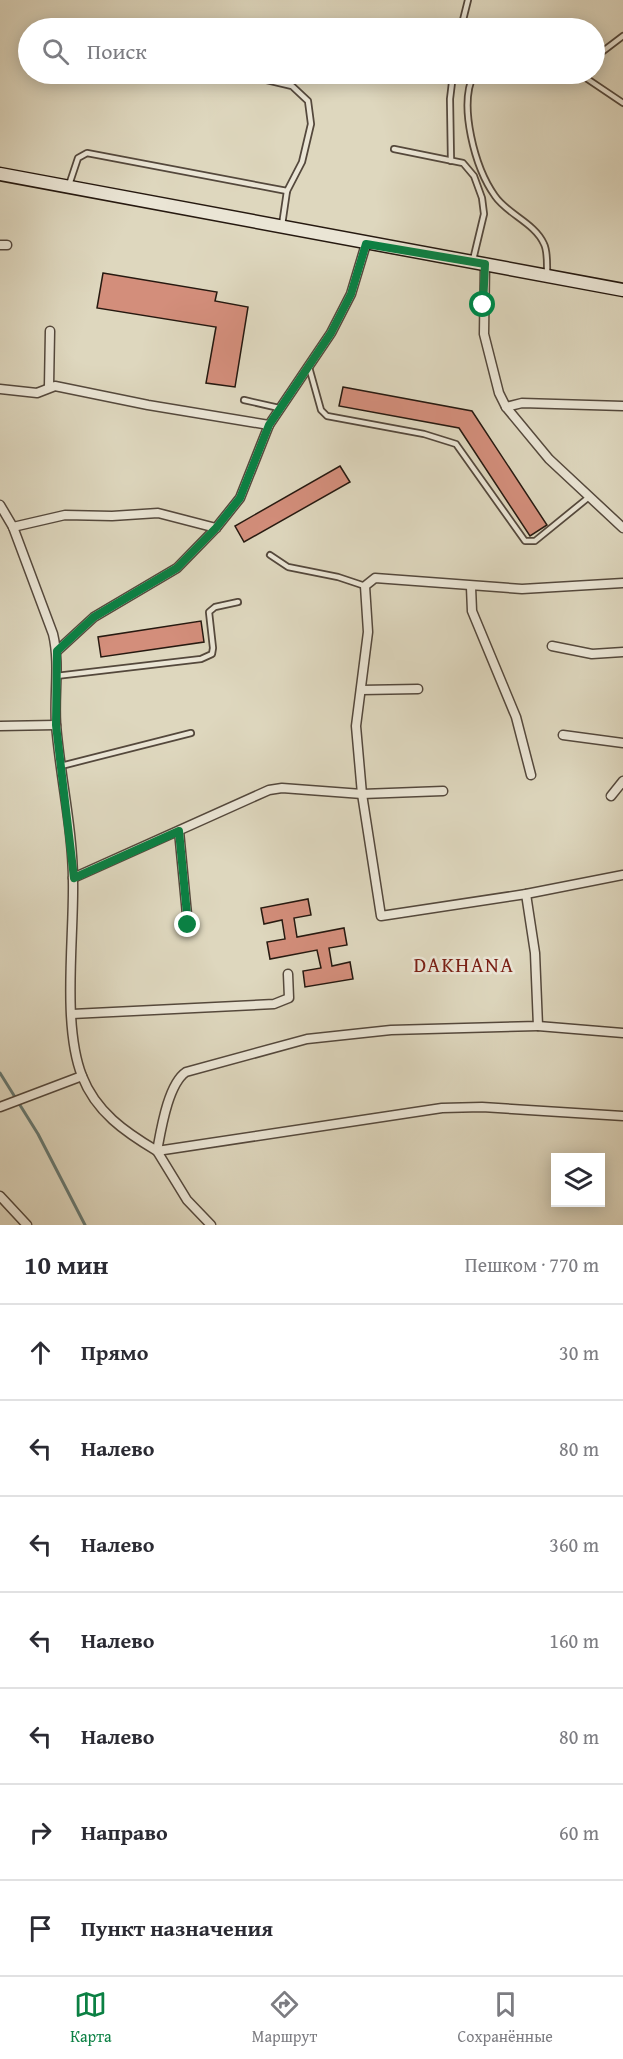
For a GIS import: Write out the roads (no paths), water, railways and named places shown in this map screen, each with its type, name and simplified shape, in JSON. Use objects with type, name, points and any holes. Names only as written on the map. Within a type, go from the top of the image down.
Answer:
[{"type":"main road","points":[[0,174],[366,244],[623,290]]},
{"type":"street","points":[[57,651],[94,617],[177,568],[216,528],[240,498],[269,425],[331,333],[351,294],[366,244]]},
{"type":"street","points":[[479,263],[484,334],[491,369],[506,406],[549,459],[623,528]]},
{"type":"street","points":[[50,331],[50,386]]},
{"type":"street","points":[[0,389],[37,393],[50,386],[269,425]]},
{"type":"street","points":[[506,406],[522,403],[623,406]]},
{"type":"street","points":[[0,505],[13,528],[57,651],[56,725],[74,878],[72,1014],[75,1052],[82,1076],[97,1104],[121,1130],[157,1151],[187,1200],[212,1225]]},
{"type":"street","points":[[13,528],[65,515],[112,516],[158,513],[216,528]]},
{"type":"street","points":[[623,582],[533,589],[375,578],[364,586],[368,632],[356,726],[362,794],[381,916],[526,894],[623,875]]},
{"type":"street","points":[[471,586],[472,611],[516,717],[531,775]]},
{"type":"street","points":[[552,646],[592,654],[623,652]]},
{"type":"street","points":[[361,690],[418,689]]},
{"type":"street","points":[[0,726],[56,725]]},
{"type":"street","points":[[563,735],[623,743]]},
{"type":"street","points":[[611,796],[623,781]]},
{"type":"street","points":[[74,878],[269,790],[282,788],[362,794],[443,791]]},
{"type":"street","points":[[179,831],[188,925]]},
{"type":"street","points":[[526,894],[536,953],[538,1026]]},
{"type":"street","points":[[72,1014],[274,1004],[290,998],[288,974]]},
{"type":"street","points":[[157,1151],[163,1120],[178,1077],[186,1072],[307,1039],[391,1030],[538,1026],[623,1033]]},
{"type":"street","points":[[0,1107],[82,1076]]},
{"type":"street","points":[[157,1151],[442,1108],[482,1107],[623,1116]]},
{"type":"street","points":[[0,1196],[27,1225]]},
{"type":"lane","points":[[464,18],[468,0]]},
{"type":"lane","points":[[605,50],[623,36]]},
{"type":"lane","points":[[282,228],[287,191],[304,153],[311,124],[308,101],[292,86],[283,84]]},
{"type":"lane","points":[[451,161],[452,84]]},
{"type":"lane","points":[[469,84],[473,145],[495,197],[540,236],[546,246],[547,276]]},
{"type":"lane","points":[[595,84],[623,103]]},
{"type":"lane","points":[[394,149],[463,163],[474,176],[482,198],[484,214],[479,263]]},
{"type":"lane","points":[[68,188],[78,158],[87,153],[287,191]]},
{"type":"lane","points":[[309,365],[321,411],[327,416],[424,434],[456,444],[525,541],[535,541],[589,497]]},
{"type":"lane","points":[[244,400],[279,408]]},
{"type":"lane","points":[[270,555],[288,567],[338,577],[364,586]]},
{"type":"lane","points":[[56,676],[201,659],[212,654],[213,648],[208,612],[215,607],[238,602]]},
{"type":"lane","points":[[61,766],[191,733]]},
{"type":"waterway","points":[[0,1073],[38,1134],[85,1225]]},
{"type":"district","name":"DAKHANA","points":[[464,964]]}]
